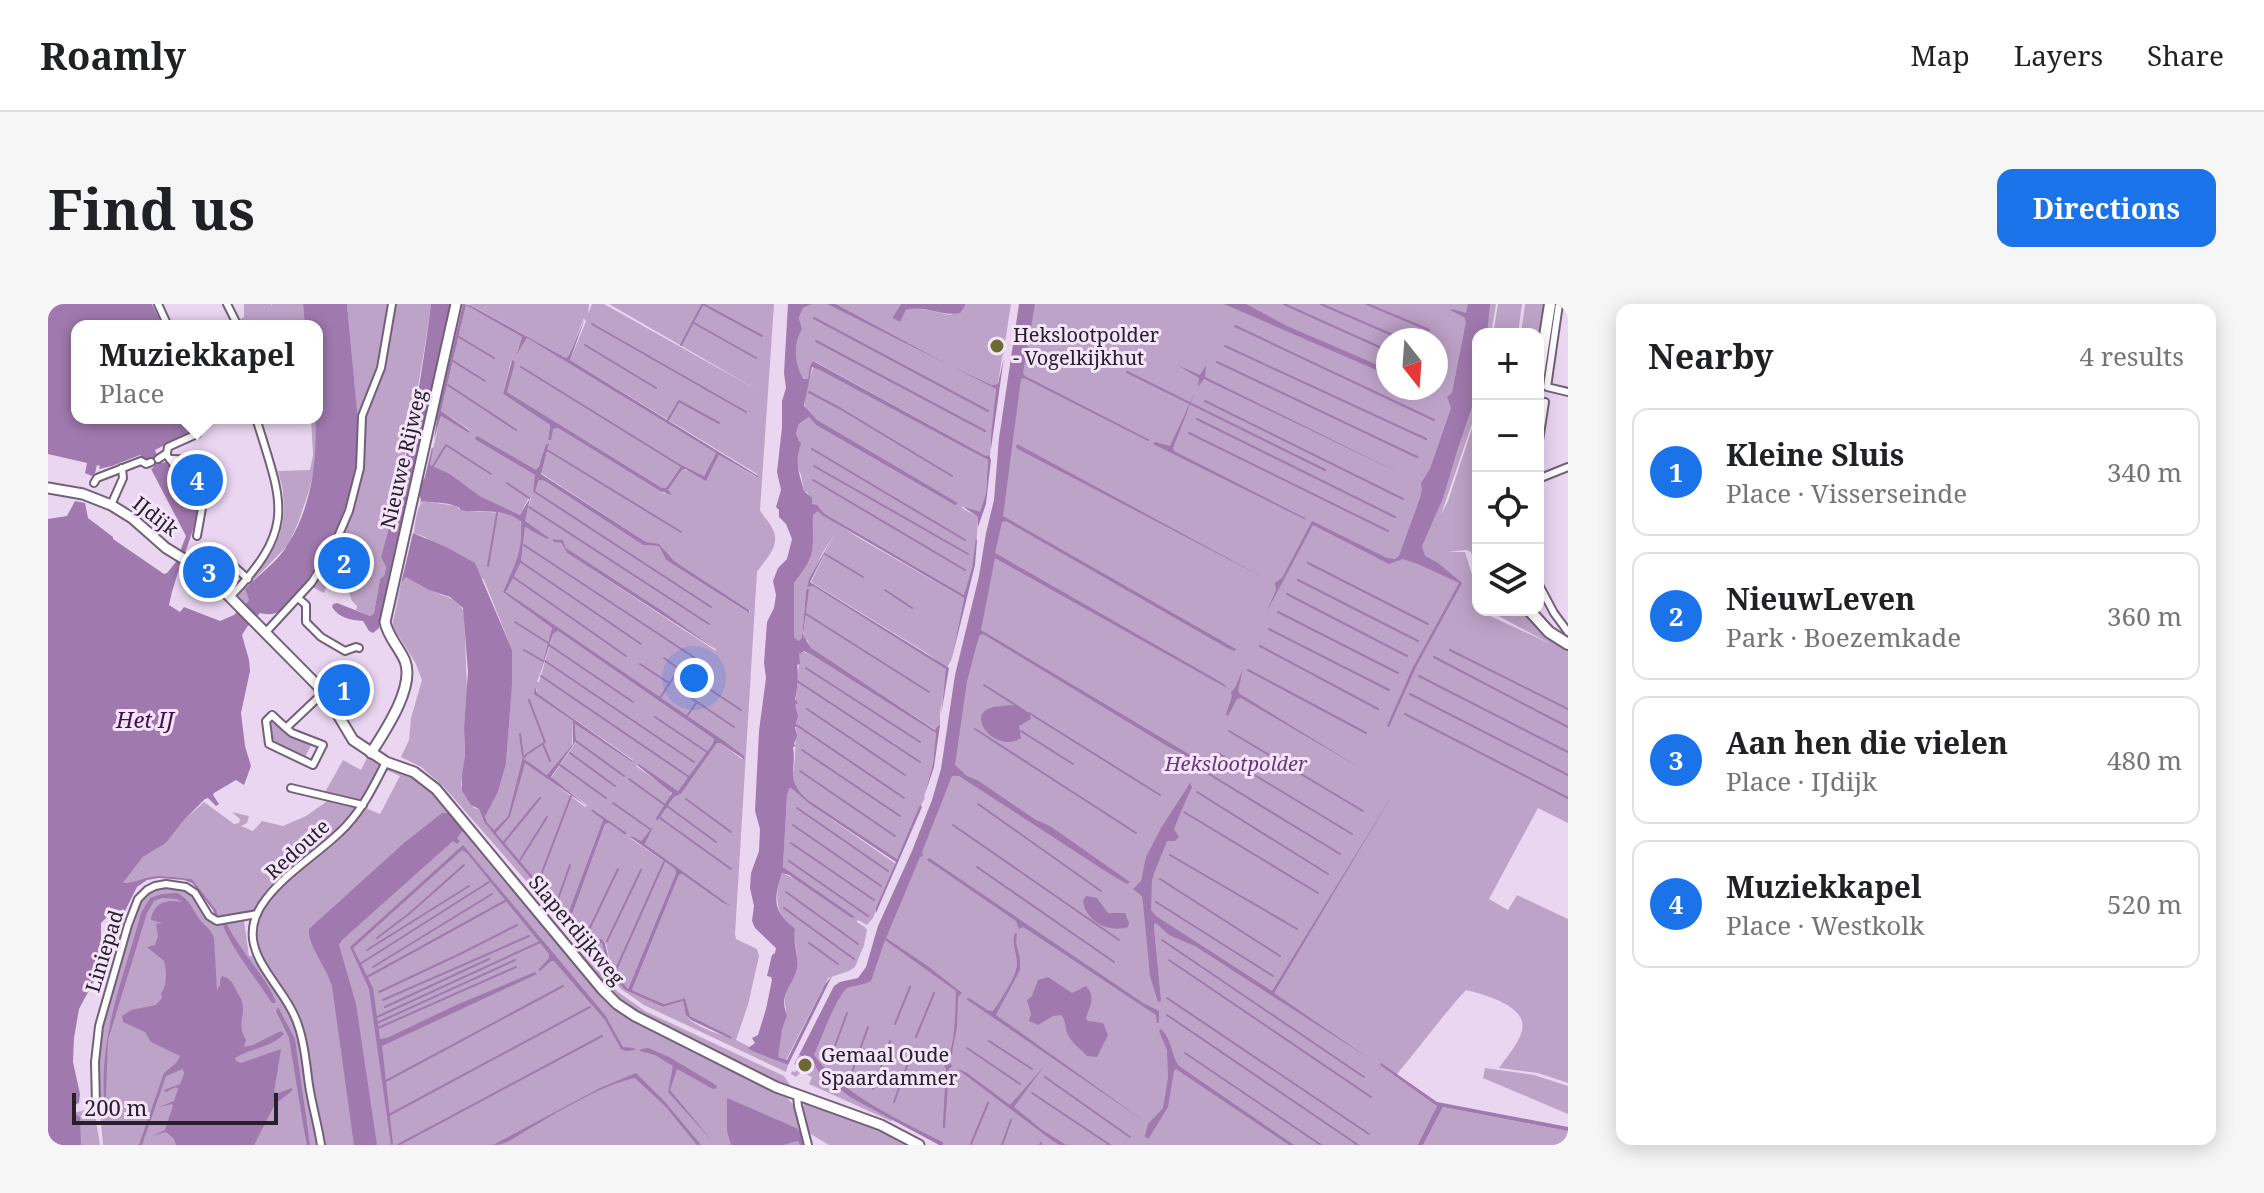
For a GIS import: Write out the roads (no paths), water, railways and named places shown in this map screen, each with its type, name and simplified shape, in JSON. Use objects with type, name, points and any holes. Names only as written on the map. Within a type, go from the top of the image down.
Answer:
[{"type":"main road","points":[[1544,373],[1550,304]]},
{"type":"main road","points":[[1534,616],[1549,632],[1568,644]]},
{"type":"street","points":[[266,632],[312,582],[334,546],[349,511],[360,468],[362,416],[381,368],[392,304]]},
{"type":"street","name":"Nieuwe Rijweg","points":[[371,753],[396,710],[407,677],[406,663],[385,622],[456,304]]},
{"type":"street","points":[[1544,379],[1559,304]]},
{"type":"street","points":[[1544,384],[1568,392]]},
{"type":"street","points":[[1544,408],[1545,402]]},
{"type":"street","points":[[203,424],[197,434],[168,447],[168,456],[203,502]]},
{"type":"street","points":[[233,600],[275,535],[279,506],[269,457],[258,424]]},
{"type":"street","points":[[94,483],[97,478],[141,461],[168,456],[201,460],[210,472],[197,536]]},
{"type":"street","points":[[1544,477],[1568,467]]},
{"type":"street","points":[[111,505],[123,478],[122,468]]},
{"type":"street","name":"IJdijk","points":[[48,488],[83,494],[111,505],[132,518],[197,567],[266,632],[323,693]]},
{"type":"street","points":[[228,561],[248,579]]},
{"type":"street","points":[[1544,594],[1568,632]]},
{"type":"street","points":[[298,598],[306,605],[306,622],[321,637],[345,651],[359,648]]},
{"type":"street","points":[[286,728],[323,693]]},
{"type":"street","name":"Slaperdijkweg","points":[[323,693],[350,736],[371,753],[414,772],[436,789],[617,1004],[766,1082],[881,1125],[919,1145]]},
{"type":"street","points":[[272,715],[286,728],[323,745],[313,765],[269,744],[266,721],[272,715]]},
{"type":"street","name":"Redoute","points":[[257,914],[270,895],[343,830],[363,805],[386,762]]},
{"type":"street","points":[[291,788],[363,805]]},
{"type":"street","name":"Liniepad","points":[[96,1106],[98,1033],[128,925],[141,895],[155,886],[182,886],[192,891],[214,920],[257,914]]},
{"type":"street","points":[[257,914],[254,946],[263,967],[288,1003],[299,1026],[321,1145]]},
{"type":"street","points":[[797,1095],[808,1145]]},
{"type":"water","name":"Het IJ","points":[[48,304],[152,304],[160,320],[71,320],[71,424],[196,424],[189,433],[155,450],[160,463],[167,462],[199,504],[169,605],[180,612],[184,607],[220,621],[234,615],[249,600],[245,589],[274,562],[296,530],[311,483],[315,424],[323,424],[323,320],[304,320],[303,304],[347,304],[359,431],[356,464],[338,527],[308,579],[283,609],[269,614],[260,613],[242,635],[250,671],[241,713],[251,766],[244,785],[236,780],[214,793],[219,804],[216,806],[208,798],[205,799],[166,843],[143,857],[123,883],[155,876],[192,879],[222,918],[216,919],[213,910],[192,883],[159,878],[147,880],[137,887],[121,919],[118,919],[118,911],[101,923],[104,951],[94,981],[79,1009],[74,1038],[73,1062],[80,1094],[79,1103],[74,1105],[74,1113],[80,1117],[81,1145],[48,1145],[48,519],[67,516],[75,501],[85,503],[88,518],[164,574],[176,562],[186,536],[151,469],[154,467],[150,458],[144,460],[140,455],[112,466],[99,469],[97,465],[92,476],[85,473],[87,463],[48,454]]},
{"type":"water","points":[[431,304],[450,304],[379,628],[373,633],[363,621],[345,618],[332,607],[337,603],[370,616],[374,613],[380,579],[386,567],[381,557],[411,432]]},
{"type":"water","points":[[463,304],[470,305],[566,358],[585,318],[570,360],[758,476],[719,455],[706,481],[682,470],[668,490],[672,495],[660,491],[558,428],[553,429],[551,440],[548,440],[550,425],[503,394],[512,360],[515,362],[507,392],[662,488],[666,488],[682,465],[704,476],[716,453],[527,338],[516,356],[522,337],[466,305],[441,411],[470,431],[441,416],[434,440]]},
{"type":"water","points":[[788,304],[812,304],[803,308],[799,318],[802,329],[796,354],[804,379],[808,379],[812,362],[815,362],[989,455],[991,460],[986,504],[978,527],[978,517],[962,506],[980,512],[986,493],[988,460],[812,367],[804,406],[817,420],[958,503],[953,504],[816,425],[809,417],[799,424],[796,434],[801,444],[799,473],[812,504],[964,595],[976,538],[977,541],[975,565],[952,658],[964,598],[818,511],[813,515],[810,558],[794,583],[794,637],[799,641],[802,637],[806,591],[809,589],[803,635],[811,648],[935,730],[940,725],[934,767],[924,797],[933,763],[936,733],[812,655],[804,651],[799,654],[795,699],[798,703],[795,705],[798,726],[795,727],[796,746],[793,747],[796,787],[808,800],[897,859],[920,805],[922,807],[876,913],[896,862],[789,789],[783,867],[855,917],[850,917],[782,873],[777,905],[782,917],[795,929],[797,968],[785,995],[787,1016],[778,1057],[787,1060],[832,976],[788,1065],[748,1048],[755,1043],[752,1038],[758,1035],[766,1009],[772,980],[767,976],[776,948],[755,928],[750,888],[751,873],[759,851],[760,829],[755,811],[759,731],[766,678],[767,622],[776,595],[773,581],[778,568],[787,559],[792,539],[776,507],[781,490],[777,472],[782,401],[786,388]]},
{"type":"water","points":[[827,304],[836,304],[992,385],[998,384],[1004,357],[991,449],[996,389]]},
{"type":"water","points":[[901,304],[965,306],[960,313],[953,314],[919,308],[906,310],[900,322],[892,318]]},
{"type":"water","points":[[1019,304],[1035,304],[1025,376],[1150,440],[1021,379],[1003,516],[1236,649],[1229,649],[1006,521],[1002,522],[995,553],[1227,688],[995,558],[981,630],[1192,756],[1190,758],[1169,747],[983,634],[979,636],[967,681],[955,765],[967,776],[1050,826],[1130,882],[1127,884],[1113,876],[959,776],[952,776],[923,856],[886,938],[962,993],[958,997],[945,1128],[944,1065],[953,1040],[956,991],[885,940],[871,981],[848,988],[842,994],[814,1055],[825,1069],[855,1094],[943,1142],[939,1145],[850,1097],[820,1074],[812,1061],[808,1058],[804,1062],[806,1058],[799,1055],[834,986],[858,978],[866,967],[878,926],[932,800],[941,769],[955,675],[994,500],[999,438]]},
{"type":"water","points":[[1224,304],[1246,304],[1287,326],[1376,364],[1376,370]]},
{"type":"water","points":[[1468,304],[1490,304],[1488,328],[1472,328],[1472,407],[1443,498],[1422,546],[1425,556],[1462,583],[1417,665],[1389,727],[1568,824],[1387,726],[1412,669],[1459,583],[1403,559],[1389,564],[1313,525],[1266,613],[1276,590],[1275,583],[1282,578],[1312,521],[1387,558],[1399,556],[1420,498],[1421,483],[1430,469],[1451,408],[1448,396],[1452,393],[1466,322],[1464,317],[1450,310],[1466,313]]},
{"type":"water","points":[[1177,365],[1200,375],[1206,365],[1205,377],[1412,479],[1204,379],[1198,387],[1199,378]]},
{"type":"water","points":[[1195,392],[1174,451],[1306,520],[1153,444],[1170,446]]},
{"type":"water","points":[[477,436],[536,470],[546,444],[549,444],[541,474],[646,542],[659,544],[674,561],[749,610],[749,613],[666,560],[659,546],[643,545],[545,481],[539,480],[533,492],[535,475],[476,440]]},
{"type":"water","points":[[1017,444],[1270,581],[1018,449]]},
{"type":"water","points":[[432,447],[430,465],[450,474],[480,496],[520,515],[530,498],[525,521],[549,538],[525,527],[521,562],[506,592],[724,741],[744,759],[717,743],[681,794],[674,797],[657,821],[672,793],[637,765],[678,791],[714,739],[558,631],[553,634],[537,683],[552,628],[503,592],[519,551],[521,522],[502,513],[463,511],[444,503],[420,503],[418,492]]},
{"type":"water","points":[[413,533],[475,563],[512,650],[506,764],[498,792],[485,817],[494,830],[508,816],[522,760],[547,775],[573,744],[573,721],[534,694],[535,687],[537,693],[633,761],[575,724],[576,741],[551,777],[588,807],[525,763],[510,817],[496,833],[567,916],[603,820],[592,809],[627,833],[625,835],[609,823],[605,824],[570,920],[586,940],[607,941],[605,944],[611,968],[628,989],[676,873],[675,869],[630,837],[641,841],[654,825],[645,844],[731,906],[679,875],[632,990],[664,1004],[685,998],[690,1016],[731,1039],[691,1020],[686,1015],[683,1001],[663,1007],[625,990],[609,971],[602,943],[586,943],[484,822],[479,809],[471,805],[462,791],[468,672],[463,608],[450,597],[406,577],[394,612]]},
{"type":"water","points":[[834,535],[810,582],[949,668],[941,715],[946,669],[813,586],[807,587]]},
{"type":"water","points":[[552,539],[563,540],[566,548],[718,651],[567,553],[562,543]]},
{"type":"water","points":[[1243,669],[1240,694],[1362,769],[1241,698],[1237,699],[1228,716],[1231,692]]},
{"type":"water","points":[[1010,705],[1029,713],[1031,719],[1019,726],[1021,738],[1012,742],[994,738],[981,719],[990,708]]},
{"type":"water","points":[[1190,783],[1192,787],[1174,829],[1179,837],[1175,841],[1167,841],[1152,879],[1151,910],[1272,991],[1396,789],[1274,993],[1370,1059],[1195,946],[1169,935],[1156,923],[1161,1001],[1158,1002],[1150,976],[1142,896],[1133,889],[1141,881],[1146,857],[1161,828]]},
{"type":"water","points":[[442,813],[450,813],[464,829],[457,838],[460,841],[457,844],[453,841],[339,945],[356,1004],[377,1145],[354,1145],[332,986],[311,942],[309,929]]},
{"type":"water","points":[[463,845],[605,1015],[623,1047],[635,1050],[621,1049],[605,1020],[554,961],[539,972],[549,954],[462,850],[353,948],[373,988],[380,1039],[535,972],[537,974],[382,1046],[391,1145],[369,989],[350,947]]},
{"type":"water","points":[[929,858],[1159,1011],[1159,1023],[1156,1015],[1028,930],[1023,927],[1019,929],[1016,921],[927,860]]},
{"type":"water","points":[[177,893],[189,903],[213,935],[217,990],[222,976],[231,981],[241,999],[242,1029],[246,1040],[244,1047],[281,1031],[284,1034],[235,1058],[241,1063],[281,1049],[274,1092],[292,1088],[275,1104],[254,1145],[176,1145],[166,1132],[152,1136],[165,1130],[173,1106],[159,1107],[174,1101],[178,1089],[164,1090],[180,1084],[183,1069],[166,1076],[142,1145],[139,1145],[164,1073],[180,1056],[151,1042],[145,1032],[123,1022],[122,1016],[131,1010],[156,1005],[162,998],[166,978],[164,961],[147,947],[155,945],[158,936],[156,924],[162,923],[151,918],[159,905],[171,901],[182,902],[177,899],[154,901],[147,913],[108,1040],[104,1099],[104,1074],[109,1027],[141,913],[150,898]]},
{"type":"water","points":[[1086,896],[1097,898],[1108,913],[1125,913],[1128,927],[1106,927],[1094,920],[1085,908],[1083,901]]},
{"type":"water","points":[[227,924],[276,1003],[272,1003],[234,948],[223,926]]},
{"type":"water","points":[[1015,933],[1020,970],[996,1015],[1147,1123],[966,999],[993,1011],[1016,969]]},
{"type":"water","points":[[1048,977],[1072,993],[1086,986],[1089,990],[1091,1001],[1086,1018],[1103,1023],[1108,1035],[1097,1057],[1087,1056],[1071,1040],[1061,1015],[1038,1025],[1029,1021],[1031,1014],[1027,1000],[1032,996],[1038,980]]},
{"type":"water","points":[[278,1007],[295,1039],[310,1145],[307,1145],[304,1130],[289,1038],[276,1011]]},
{"type":"water","points":[[1161,1029],[1179,1066],[1294,1145],[1289,1145],[1176,1069],[1168,1107],[1149,1138],[1146,1138],[1148,1124],[1163,1108],[1168,1078],[1167,1050],[1159,1031]]},
{"type":"water","points":[[648,1048],[716,1085],[717,1088],[713,1089],[677,1069],[670,1090],[713,1142],[668,1092],[673,1066],[655,1055],[640,1051]]},
{"type":"water","points":[[1381,1063],[1437,1102],[1568,1127],[1568,1131],[1443,1107],[1423,1145],[1418,1145],[1437,1106]]},
{"type":"water","points":[[1045,1065],[1014,1107],[1066,1145],[1053,1141],[956,1068],[1010,1105]]},
{"type":"water","points":[[636,1073],[701,1145],[697,1145],[666,1107],[635,1078],[594,1093],[511,1140],[493,1145],[600,1088]]},
{"type":"water","points":[[727,1098],[796,1128],[803,1145],[798,1141],[783,1145],[731,1145],[727,1131]]},
{"type":"waterway","points":[[703,304],[762,336]]},
{"type":"waterway","points":[[1284,304],[1376,346]]},
{"type":"waterway","points":[[1321,304],[1376,328]]},
{"type":"waterway","points":[[1367,304],[1424,328]]},
{"type":"waterway","points":[[681,345],[702,305]]},
{"type":"waterway","points":[[814,318],[988,411]]},
{"type":"waterway","points":[[694,323],[756,358]]},
{"type":"waterway","points":[[592,324],[746,412]]},
{"type":"waterway","points":[[1235,326],[1434,420]]},
{"type":"waterway","points":[[459,337],[494,358]]},
{"type":"waterway","points":[[816,341],[985,431]]},
{"type":"waterway","points":[[585,345],[656,388]]},
{"type":"waterway","points":[[1225,346],[1426,439]]},
{"type":"waterway","points":[[453,361],[485,381]]},
{"type":"waterway","points":[[1217,362],[1417,457]]},
{"type":"waterway","points":[[521,367],[681,466]]},
{"type":"waterway","points":[[1127,372],[1325,470]]},
{"type":"waterway","points":[[448,385],[516,430]]},
{"type":"waterway","points":[[809,392],[952,476]]},
{"type":"waterway","points":[[668,420],[679,401],[719,423]]},
{"type":"waterway","points":[[1205,401],[1403,499]]},
{"type":"waterway","points":[[1197,419],[1395,517]]},
{"type":"waterway","points":[[1189,433],[1388,531]]},
{"type":"waterway","points":[[433,466],[446,445],[491,474]]},
{"type":"waterway","points":[[812,449],[965,540]]},
{"type":"waterway","points":[[547,450],[681,532]]},
{"type":"waterway","points":[[814,466],[968,554]]},
{"type":"waterway","points":[[813,480],[965,570]]},
{"type":"waterway","points":[[507,483],[529,498]]},
{"type":"waterway","points":[[535,492],[711,607]]},
{"type":"waterway","points":[[529,507],[709,624]]},
{"type":"waterway","points":[[488,566],[497,513]]},
{"type":"waterway","points":[[524,545],[707,666]]},
{"type":"waterway","points":[[825,554],[863,577]]},
{"type":"waterway","points":[[521,562],[641,644]]},
{"type":"waterway","points":[[1308,563],[1428,624]]},
{"type":"waterway","points":[[513,577],[626,656]]},
{"type":"waterway","points":[[1298,580],[1418,641]]},
{"type":"waterway","points":[[885,590],[912,608]]},
{"type":"waterway","points":[[1287,594],[1407,656]]},
{"type":"waterway","points":[[1278,612],[1398,673]]},
{"type":"waterway","points":[[806,614],[929,692]]},
{"type":"waterway","points":[[515,622],[548,643]]},
{"type":"waterway","points":[[1269,629],[1389,690]]},
{"type":"waterway","points":[[549,645],[633,702]]},
{"type":"waterway","points":[[1260,646],[1378,709]]},
{"type":"waterway","points":[[524,650],[543,661]]},
{"type":"waterway","points":[[1450,650],[1568,709]]},
{"type":"waterway","points":[[1434,657],[1568,727]]},
{"type":"waterway","points":[[664,658],[679,669]]},
{"type":"waterway","points":[[545,661],[694,762]]},
{"type":"waterway","points":[[640,664],[669,683]]},
{"type":"waterway","points":[[806,668],[920,742]]},
{"type":"waterway","points":[[660,698],[679,669],[741,710]]},
{"type":"waterway","points":[[1248,670],[1366,733]]},
{"type":"waterway","points":[[541,676],[689,777]]},
{"type":"waterway","points":[[1419,676],[1568,752]]},
{"type":"waterway","points":[[797,681],[920,762]]},
{"type":"waterway","points":[[984,685],[1020,708]]},
{"type":"waterway","points":[[678,689],[697,702]]},
{"type":"waterway","points":[[1410,694],[1568,775]]},
{"type":"waterway","points":[[523,759],[545,742],[529,700]]},
{"type":"waterway","points":[[687,716],[697,702],[734,727]]},
{"type":"waterway","points":[[807,709],[905,775]]},
{"type":"waterway","points":[[1029,713],[1160,795]]},
{"type":"waterway","points":[[1405,714],[1568,798]]},
{"type":"waterway","points":[[655,717],[707,752]]},
{"type":"waterway","points":[[798,726],[904,798]]},
{"type":"waterway","points":[[975,729],[1136,833]]},
{"type":"waterway","points":[[1021,731],[1073,764]]},
{"type":"waterway","points":[[1229,731],[1363,811]]},
{"type":"waterway","points":[[520,734],[523,756]]},
{"type":"waterway","points":[[576,741],[624,776]]},
{"type":"waterway","points":[[543,744],[550,761]]},
{"type":"waterway","points":[[802,750],[900,816]]},
{"type":"waterway","points":[[570,753],[615,786]]},
{"type":"waterway","points":[[1218,753],[1352,834]]},
{"type":"waterway","points":[[560,765],[606,798]]},
{"type":"waterway","points":[[800,771],[895,836]]},
{"type":"waterway","points":[[1209,774],[1340,854]]},
{"type":"waterway","points":[[629,779],[665,805]]},
{"type":"waterway","points":[[1197,792],[1328,874]]},
{"type":"waterway","points":[[538,883],[571,796]]},
{"type":"waterway","points":[[504,842],[540,798]]},
{"type":"waterway","points":[[686,799],[731,832]]},
{"type":"waterway","points":[[613,803],[650,829]]},
{"type":"waterway","points":[[978,804],[1101,891]]},
{"type":"waterway","points":[[667,806],[716,842]]},
{"type":"waterway","points":[[797,808],[888,871]]},
{"type":"waterway","points":[[1184,812],[1318,893]]},
{"type":"waterway","points":[[520,860],[547,817]]},
{"type":"waterway","points":[[660,818],[731,869]]},
{"type":"waterway","points":[[793,825],[881,886]]},
{"type":"waterway","points":[[953,825],[1119,940]]},
{"type":"waterway","points":[[791,843],[874,900]]},
{"type":"waterway","points":[[1170,855],[1297,929]]},
{"type":"waterway","points":[[789,861],[868,916]]},
{"type":"waterway","points":[[614,974],[664,862]]},
{"type":"waterway","points":[[377,938],[464,865]]},
{"type":"waterway","points":[[557,902],[570,865]]},
{"type":"waterway","points":[[977,867],[1114,962]]},
{"type":"waterway","points":[[585,938],[618,869]]},
{"type":"waterway","points":[[607,941],[641,870]]},
{"type":"waterway","points":[[1160,879],[1280,956]]},
{"type":"waterway","points":[[360,964],[489,882]]},
{"type":"waterway","points":[[367,950],[469,886]]},
{"type":"waterway","points":[[786,892],[858,944]]},
{"type":"waterway","points":[[373,967],[492,894]]},
{"type":"waterway","points":[[367,977],[505,901]]},
{"type":"waterway","points":[[1156,902],[1273,976]]},
{"type":"waterway","points":[[784,908],[854,959]]},
{"type":"waterway","points":[[379,992],[517,925]]},
{"type":"waterway","points":[[383,1000],[529,936]]},
{"type":"waterway","points":[[1162,940],[1364,1077]]},
{"type":"waterway","points":[[377,1017],[540,942]]},
{"type":"waterway","points":[[809,943],[838,964]]},
{"type":"waterway","points":[[385,1007],[489,959]]},
{"type":"waterway","points":[[377,1023],[515,960]]},
{"type":"waterway","points":[[1169,960],[1371,1097]]},
{"type":"waterway","points":[[378,1028],[516,967]]},
{"type":"waterway","points":[[384,1082],[563,986]]},
{"type":"waterway","points":[[895,1024],[910,987]]},
{"type":"waterway","points":[[916,1037],[934,993]]},
{"type":"waterway","points":[[1167,998],[1369,1134]]},
{"type":"waterway","points":[[389,1115],[590,1007]]},
{"type":"waterway","points":[[831,1057],[847,1013]]},
{"type":"waterway","points":[[1167,1015],[1358,1145]]},
{"type":"waterway","points":[[851,1075],[868,1027]]},
{"type":"waterway","points":[[398,1145],[602,1036]]},
{"type":"waterway","points":[[873,1089],[890,1041]]},
{"type":"waterway","points":[[989,1041],[1032,1069]]},
{"type":"waterway","points":[[967,1048],[1020,1084]]},
{"type":"waterway","points":[[1185,1053],[1321,1145]]},
{"type":"waterway","points":[[894,1102],[911,1055]]},
{"type":"waterway","points":[[1045,1077],[1130,1137]]},
{"type":"waterway","points":[[1032,1093],[1110,1145]]},
{"type":"waterway","points":[[971,1144],[988,1103]]},
{"type":"waterway","points":[[1002,1145],[1011,1120]]},
{"type":"place","name":"Hekslootpolder - Vogelkijkhut","points":[[997,346]]},
{"type":"place","name":"Muziekkapel","points":[[197,480]]},
{"type":"place","name":"NieuwLeven","points":[[344,563]]},
{"type":"place","name":"Aan hen die vielen","points":[[209,572]]},
{"type":"place","name":"Kleine Sluis","points":[[344,690]]},
{"type":"place","name":"Gemaal Oude Spaardammer","points":[[805,1065]]},
{"type":"park label","name":"Hekslootpolder","points":[[1236,763]]}]
